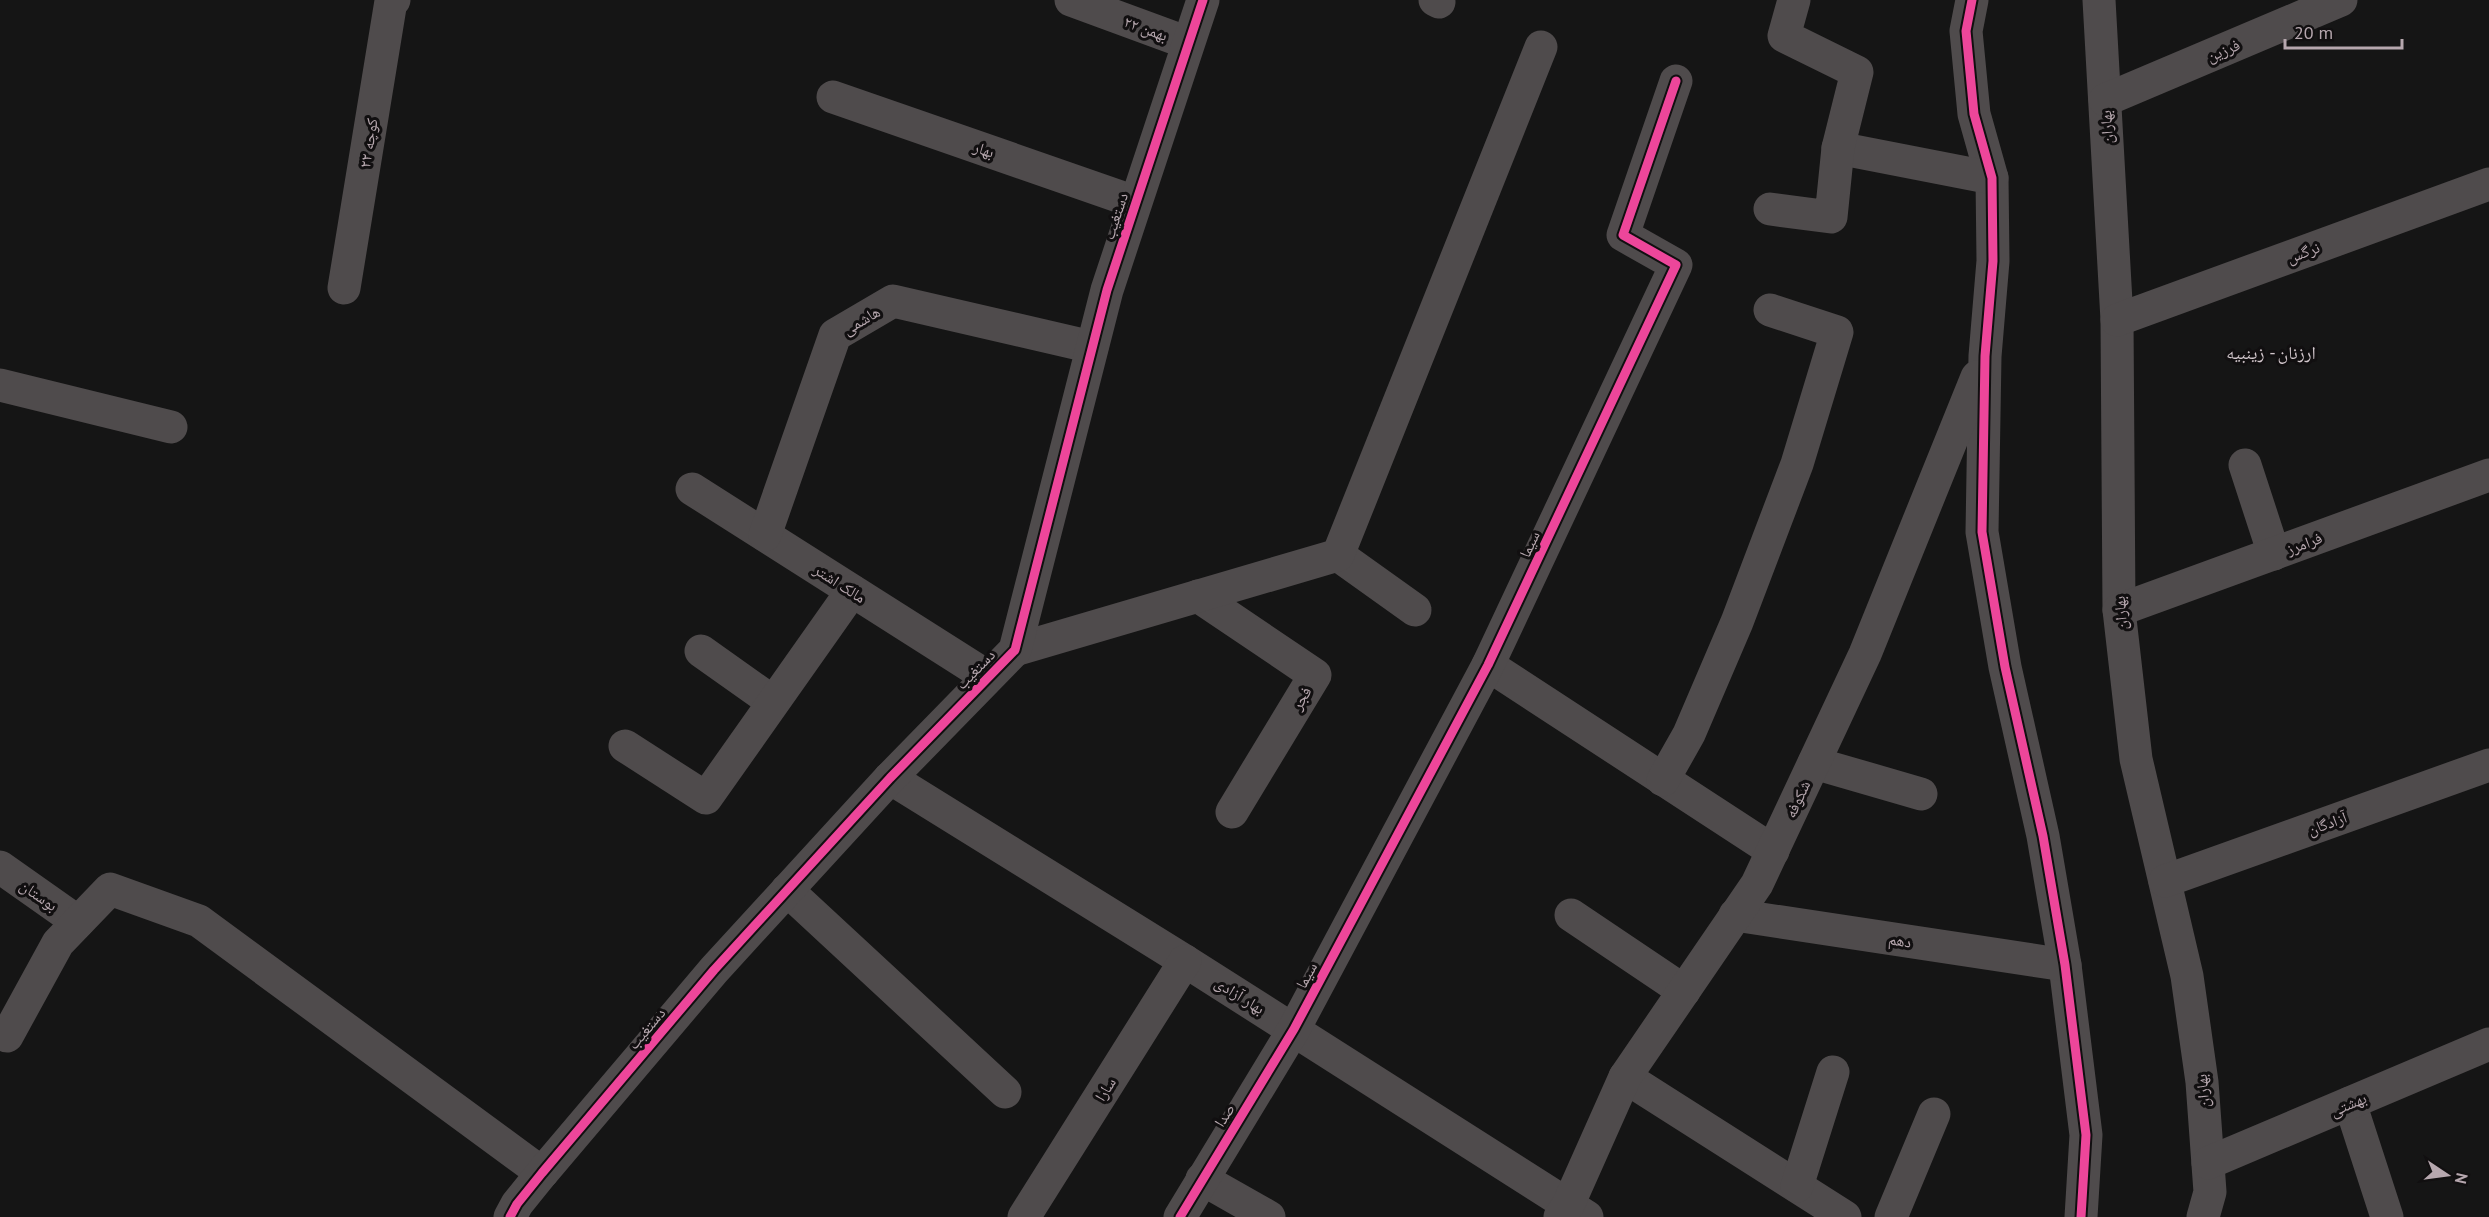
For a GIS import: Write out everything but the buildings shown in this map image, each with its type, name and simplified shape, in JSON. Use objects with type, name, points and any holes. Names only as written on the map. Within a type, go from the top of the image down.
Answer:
[{"type":"street","name":"کوچه ۲۲","points":[[344,288],[391,1],[394,0]]},
{"type":"street","name":"۲۲ بهمن","points":[[1071,0],[1188,43]]},
{"type":"street","name":"دستغیب","points":[[521,1213],[542,1173],[714,970],[890,778],[1015,650],[1107,290],[1203,0]]},
{"type":"street","points":[[1770,209],[1831,218],[1838,148],[1857,72],[1784,36],[1794,0]]},
{"type":"street","points":[[1972,0],[1966,31],[1974,114],[1992,178],[1993,261],[1985,356],[1982,532],[2005,668],[2043,837],[2065,965],[2086,1135],[2081,1217]]},
{"type":"street","name":"بهاران","points":[[2099,0],[2117,320],[2119,610],[2136,759],[2187,976],[2202,1082],[2210,1192],[2203,1217]]},
{"type":"street","name":"فرزین","points":[[2105,100],[2341,0]]},
{"type":"street","points":[[1338,555],[1541,47]]},
{"type":"street","name":"سیما","points":[[1294,1029],[1488,665],[1676,266],[1623,235],[1676,81]]},
{"type":"street","name":"بهار","points":[[833,97],[1135,202]]},
{"type":"street","points":[[1838,148],[1992,178]]},
{"type":"street","name":"نرگس","points":[[2117,320],[2489,183]]},
{"type":"street","name":"هاشمی","points":[[765,535],[835,335],[894,301],[1092,347]]},
{"type":"street","points":[[1663,780],[1689,734],[1737,622],[1797,464],[1837,332],[1770,310]]},
{"type":"street","name":"شکوفه","points":[[1572,1213],[1625,1077],[1757,885],[1865,654],[1985,356]]},
{"type":"street","points":[[0,385],[171,427]]},
{"type":"street","points":[[2245,465],[2274,554]]},
{"type":"street","name":"فرامرز","points":[[2119,610],[2489,475]]},
{"type":"street","name":"مالک اشتر","points":[[692,489],[988,677]]},
{"type":"street","points":[[1015,650],[1338,555]]},
{"type":"street","points":[[1338,555],[1415,610]]},
{"type":"street","points":[[625,746],[706,798],[852,591]]},
{"type":"street","name":"فجر","points":[[1198,596],[1315,675],[1232,812]]},
{"type":"street","points":[[701,651],[773,702]]},
{"type":"street","points":[[1488,665],[1773,851]]},
{"type":"street","points":[[1814,763],[1921,794]]},
{"type":"street","name":"آزادگان","points":[[2164,881],[2489,765]]},
{"type":"street","name":"بهار آزادی","points":[[890,778],[1294,1029],[1572,1213]]},
{"type":"street","name":"بوستان","points":[[0,867],[78,922]]},
{"type":"street","points":[[3,1034],[58,943],[110,889],[199,921],[542,1173]]},
{"type":"street","points":[[787,890],[1005,1092]]},
{"type":"street","points":[[1571,915],[1684,991]]},
{"type":"street","name":"دهم","points":[[1735,915],[2065,965]]},
{"type":"street","name":"سارا","points":[[1024,1217],[1185,961]]},
{"type":"street","name":"صدا","points":[[1180,1217],[1294,1029]]},
{"type":"street","name":"بهشتی","points":[[2208,1163],[2489,1044]]},
{"type":"street","points":[[1797,1186],[1833,1072]]},
{"type":"street","points":[[1625,1077],[1845,1217]]},
{"type":"street","points":[[2350,1103],[2387,1217]]},
{"type":"street","points":[[1890,1217],[1934,1114]]},
{"type":"street","points":[[1202,1179],[1269,1217]]},
{"type":"cycle path","points":[[510,1217],[517,1204],[542,1173],[714,970],[890,778],[1015,650],[1107,290],[1203,0]]},
{"type":"cycle path","points":[[1972,0],[1966,31],[1974,114],[1992,178],[1993,261],[1985,356],[1982,532],[2005,667],[2043,836],[2065,965],[2086,1135],[2081,1217]]},
{"type":"cycle path","points":[[1180,1217],[1294,1029],[1488,665],[1676,265],[1623,235],[1676,81]]},
{"type":"district","name":"ارزنان - زینبیه","points":[[2271,353]]}]
